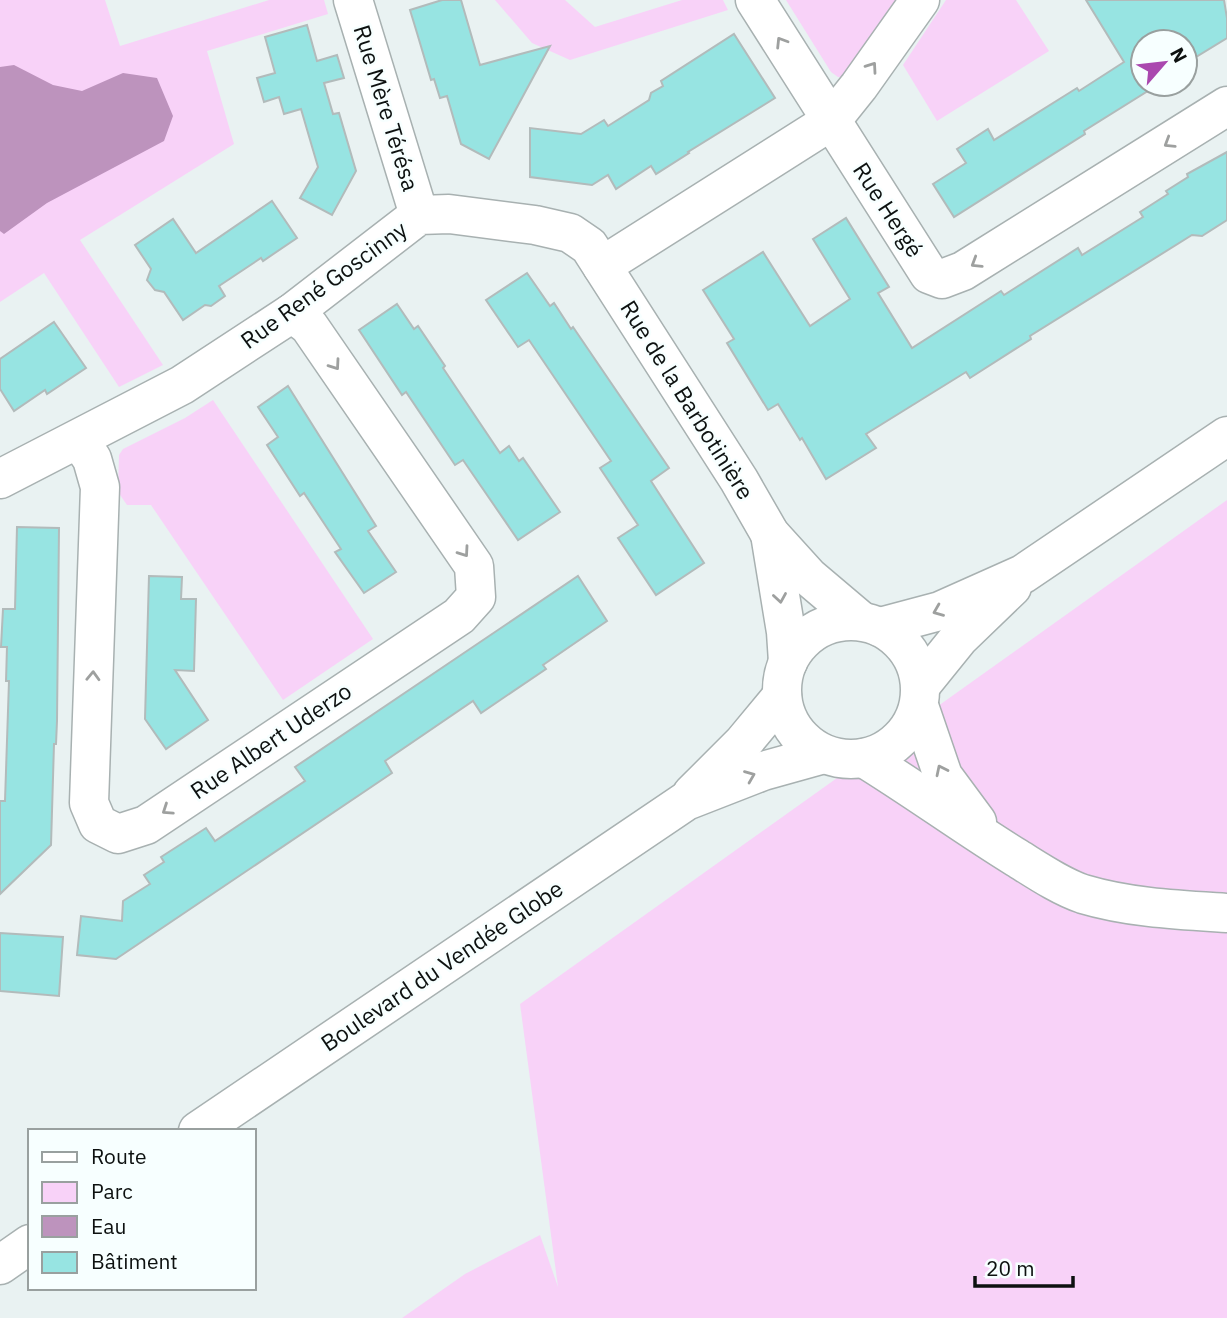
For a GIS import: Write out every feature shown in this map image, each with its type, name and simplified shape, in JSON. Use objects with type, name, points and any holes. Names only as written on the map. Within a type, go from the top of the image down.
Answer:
[{"type":"street","name":"Rue Mère Térésa","points":[[353,0],[419,215]]},
{"type":"street","points":[[755,0],[831,121]]},
{"type":"street","points":[[602,266],[831,121],[920,0]]},
{"type":"street","name":"Rue Hergé","points":[[831,121],[929,274],[942,279],[963,271],[1227,106]]},
{"type":"street","name":"Rue René Goscinny","points":[[0,479],[183,385],[292,313],[419,215],[449,214],[535,225],[570,233],[589,246],[602,266]]},
{"type":"street","name":"Rue de la Barbotinière","points":[[602,266],[770,534],[809,577],[870,624]]},
{"type":"street","name":"Rue Albert Uderzo","points":[[79,440],[92,459],[100,487],[89,803],[99,824],[118,834],[146,825],[459,616],[476,597],[474,566],[309,326],[292,313]]},
{"type":"street","points":[[1023,574],[959,638],[920,695],[912,724],[899,740],[883,752],[864,758],[843,759],[824,754],[808,744],[795,731],[786,714],[785,679],[800,643],[817,629],[838,622],[870,624],[940,611],[1023,574],[1227,436]]},
{"type":"street","name":"Rue de la Barbotinière","points":[[770,534],[786,632],[785,679]]},
{"type":"street","points":[[870,624],[900,640],[914,661],[920,695],[943,776],[957,798],[996,845]]},
{"type":"street","name":"Boulevard du Vendée Globe","points":[[201,1129],[686,801],[743,743],[785,679]]},
{"type":"street","name":"Boulevard du Vendée Globe","points":[[686,801],[763,771],[824,754]]},
{"type":"street","points":[[864,758],[996,845],[1050,878],[1081,893],[1123,904],[1227,913]]},
{"type":"street","points":[[0,1265],[28,1245]]},
{"type":"green space","points":[[0,0],[105,0],[120,46],[269,0],[324,0],[328,14],[207,51],[234,144],[80,240],[163,365],[119,387],[44,273],[0,302]]},
{"type":"green space","points":[[495,0],[565,0],[595,27],[682,0],[723,0],[728,10],[570,60],[532,43]]},
{"type":"green space","points":[[786,0],[903,0],[848,77],[838,77],[831,72]]},
{"type":"green space","points":[[946,0],[1016,0],[1049,51],[937,121],[903,65]]},
{"type":"green space","points":[[213,400],[373,639],[283,700],[151,505],[127,505],[118,492],[119,455],[123,449],[185,418]]},
{"type":"green space","points":[[1227,500],[1227,1318],[402,1318],[465,1274],[540,1235],[558,1287],[520,1004]]},
{"type":"water","points":[[14,65],[53,85],[82,91],[123,73],[157,78],[173,116],[164,141],[47,203],[4,234],[0,231],[0,67]]},
{"type":"building","points":[[442,0],[461,0],[480,65],[550,46],[489,159],[461,144],[447,96],[440,98],[434,79],[431,80],[410,10]]},
{"type":"building","points":[[1086,0],[1224,0],[1227,38],[1199,55],[1199,28],[1129,28],[1129,98],[1137,98],[954,217],[933,184],[966,163],[957,149],[988,129],[994,140],[1124,62]]},
{"type":"building","points":[[307,25],[317,61],[337,55],[344,78],[324,83],[333,114],[339,113],[356,171],[332,215],[300,198],[318,167],[301,109],[284,114],[279,97],[264,102],[257,78],[275,73],[265,37]]},
{"type":"building","points":[[734,34],[775,98],[656,174],[651,166],[616,189],[608,175],[592,185],[530,177],[530,128],[581,134],[604,120],[608,126],[649,100],[651,93],[663,86],[661,81]]},
{"type":"building","points":[[1227,152],[1227,220],[1202,236],[1192,235],[1030,336],[1031,339],[970,378],[966,372],[866,434],[876,448],[826,479],[778,404],[768,410],[727,343],[734,339],[703,290],[763,252],[810,326],[850,299],[813,239],[846,218],[889,287],[878,293],[912,348],[1001,291],[1004,295],[1078,248],[1082,255],[1143,217],[1140,212],[1168,194],[1166,191],[1188,177],[1187,174]]},
{"type":"building","points":[[272,201],[297,238],[219,286],[225,296],[211,306],[205,305],[183,320],[164,292],[155,290],[147,280],[151,269],[135,245],[173,219],[196,253]]},
{"type":"building","points":[[527,273],[550,306],[554,303],[571,329],[573,327],[669,468],[651,481],[704,563],[656,595],[618,538],[638,525],[600,468],[611,461],[529,340],[518,347],[486,300]]},
{"type":"building","points":[[397,304],[414,329],[418,326],[500,453],[509,446],[519,461],[523,458],[560,512],[518,540],[463,460],[455,465],[406,392],[402,395],[359,330]]},
{"type":"building","points":[[54,322],[86,368],[47,394],[45,390],[14,411],[0,389],[0,359]]},
{"type":"building","points":[[288,386],[376,526],[368,531],[396,572],[364,593],[335,552],[341,549],[304,493],[300,496],[267,445],[278,437],[258,407]]},
{"type":"building","points":[[17,527],[59,528],[56,744],[51,845],[0,894],[0,801],[5,801],[9,681],[6,681],[7,647],[1,647],[3,609],[15,609]]},
{"type":"building","points":[[149,576],[182,577],[181,599],[196,599],[194,671],[175,670],[208,720],[166,749],[145,719]]},
{"type":"building","points":[[578,576],[607,621],[543,665],[546,669],[481,713],[473,701],[385,761],[392,773],[116,959],[77,955],[81,916],[122,921],[123,901],[150,884],[144,875],[164,862],[161,857],[206,828],[215,841],[305,781],[295,767]]},
{"type":"building","points":[[0,933],[63,937],[59,996],[0,991]]}]
